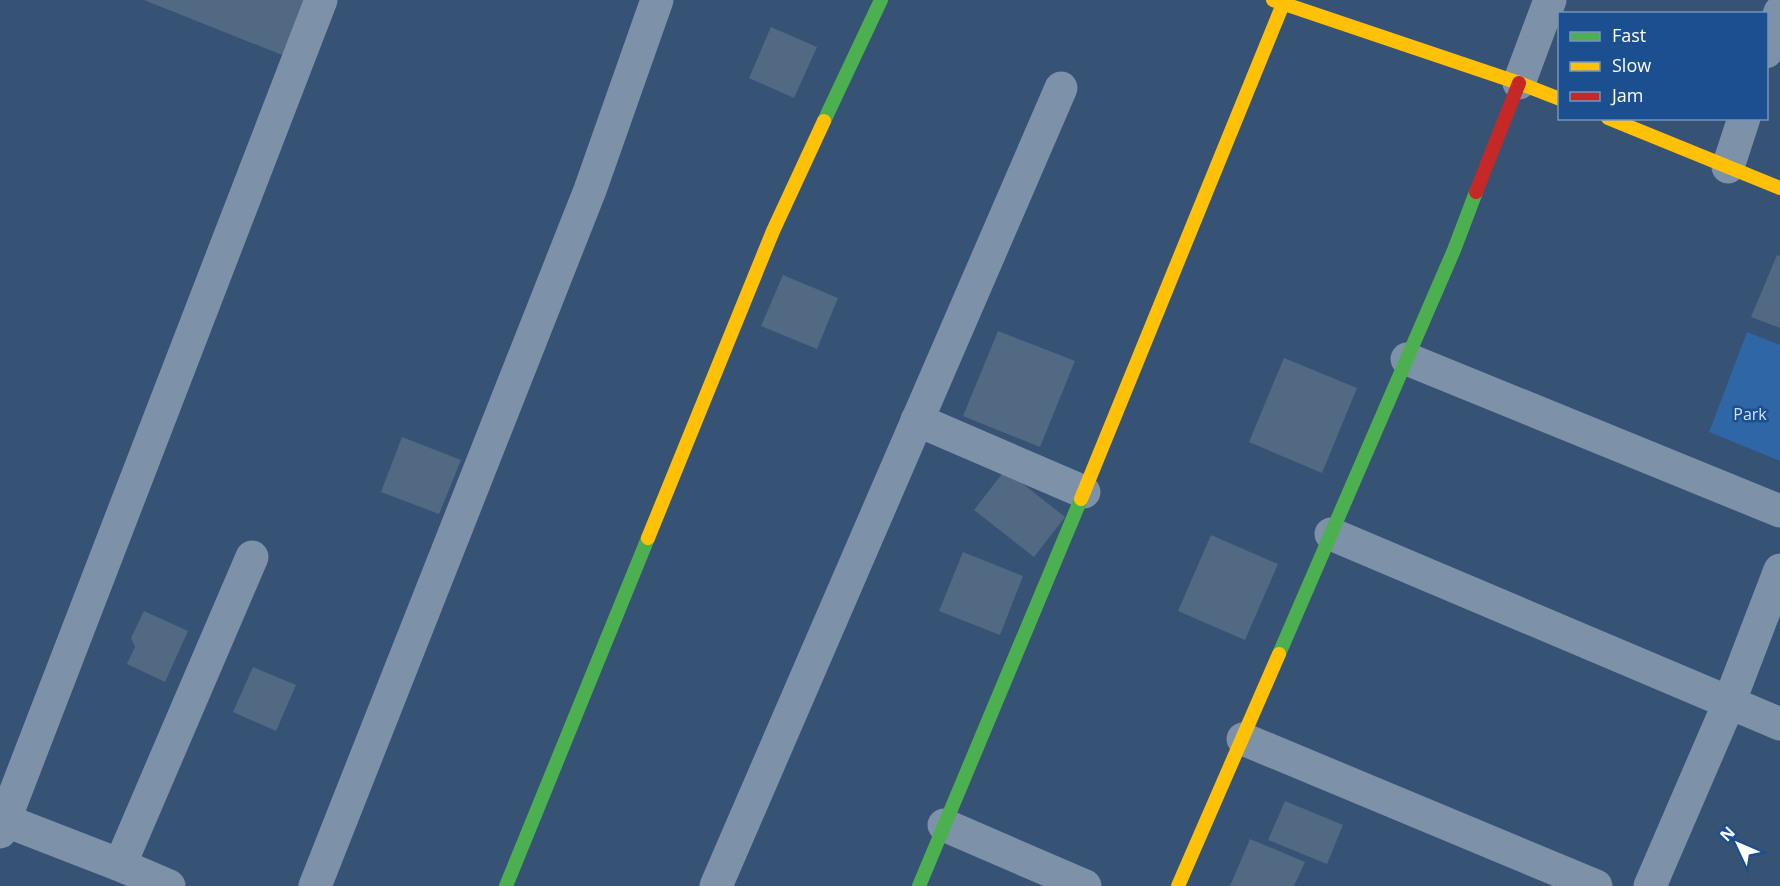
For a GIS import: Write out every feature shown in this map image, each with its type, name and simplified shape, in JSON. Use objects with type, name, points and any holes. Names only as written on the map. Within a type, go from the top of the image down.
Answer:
[{"type":"street","points":[[168,886],[120,865],[2,826],[321,0]]},
{"type":"street","points":[[315,886],[590,190],[657,0]]},
{"type":"street","points":[[506,886],[773,231],[881,0]]},
{"type":"street","points":[[1178,886],[1454,250],[1550,0]]},
{"type":"street","points":[[919,886],[1084,492],[1278,2],[1558,98]]},
{"type":"street","points":[[1768,49],[1780,12]]},
{"type":"street","points":[[716,886],[1061,88]]},
{"type":"street","points":[[1613,120],[1780,188]]},
{"type":"street","points":[[1728,167],[1743,120]]},
{"type":"street","points":[[1407,359],[1780,511]]},
{"type":"street","points":[[916,420],[1084,492]]},
{"type":"street","points":[[1331,534],[1780,724]]},
{"type":"street","points":[[120,865],[252,557]]},
{"type":"street","points":[[1650,886],[1729,703],[1780,570]]},
{"type":"street","points":[[1243,739],[1596,886]]},
{"type":"street","points":[[944,825],[1085,886]]},
{"type":"green space","name":"Park","points":[[1747,332],[1780,345],[1780,461],[1709,432]]},
{"type":"building","points":[[144,0],[310,0],[287,57]]},
{"type":"building","points":[[771,27],[817,47],[794,98],[749,78]]},
{"type":"building","points":[[1777,255],[1780,256],[1780,328],[1751,317]]},
{"type":"building","points":[[783,275],[838,298],[817,349],[761,326]]},
{"type":"building","points":[[998,331],[1075,361],[1040,447],[963,416]]},
{"type":"building","points":[[1284,358],[1357,388],[1322,473],[1249,442]]},
{"type":"building","points":[[402,437],[461,460],[439,514],[381,492]]},
{"type":"building","points":[[1005,470],[1065,517],[1034,557],[974,510]]},
{"type":"building","points":[[1211,535],[1278,564],[1245,640],[1178,611]]},
{"type":"building","points":[[963,552],[1023,576],[1000,635],[939,611]]},
{"type":"building","points":[[144,611],[188,631],[165,682],[127,664],[135,647],[131,638]]},
{"type":"building","points":[[253,667],[296,685],[276,731],[233,712]]},
{"type":"building","points":[[1285,801],[1343,825],[1327,864],[1268,840]]},
{"type":"building","points":[[1250,839],[1305,862],[1294,886],[1230,886]]},
{"type":"traffic: fast","points":[[824,121],[881,0]]},
{"type":"traffic: fast","points":[[1279,654],[1454,250],[1476,192]]},
{"type":"traffic: fast","points":[[919,886],[1081,499]]},
{"type":"traffic: fast","points":[[506,886],[648,538]]},
{"type":"traffic: slow","points":[[1273,0],[1558,98]]},
{"type":"traffic: slow","points":[[1081,499],[1283,4]]},
{"type":"traffic: slow","points":[[1613,120],[1780,188]]},
{"type":"traffic: slow","points":[[648,538],[773,231],[824,121]]},
{"type":"traffic: slow","points":[[1178,886],[1279,654]]},
{"type":"traffic: jam","points":[[1476,192],[1519,83]]}]
